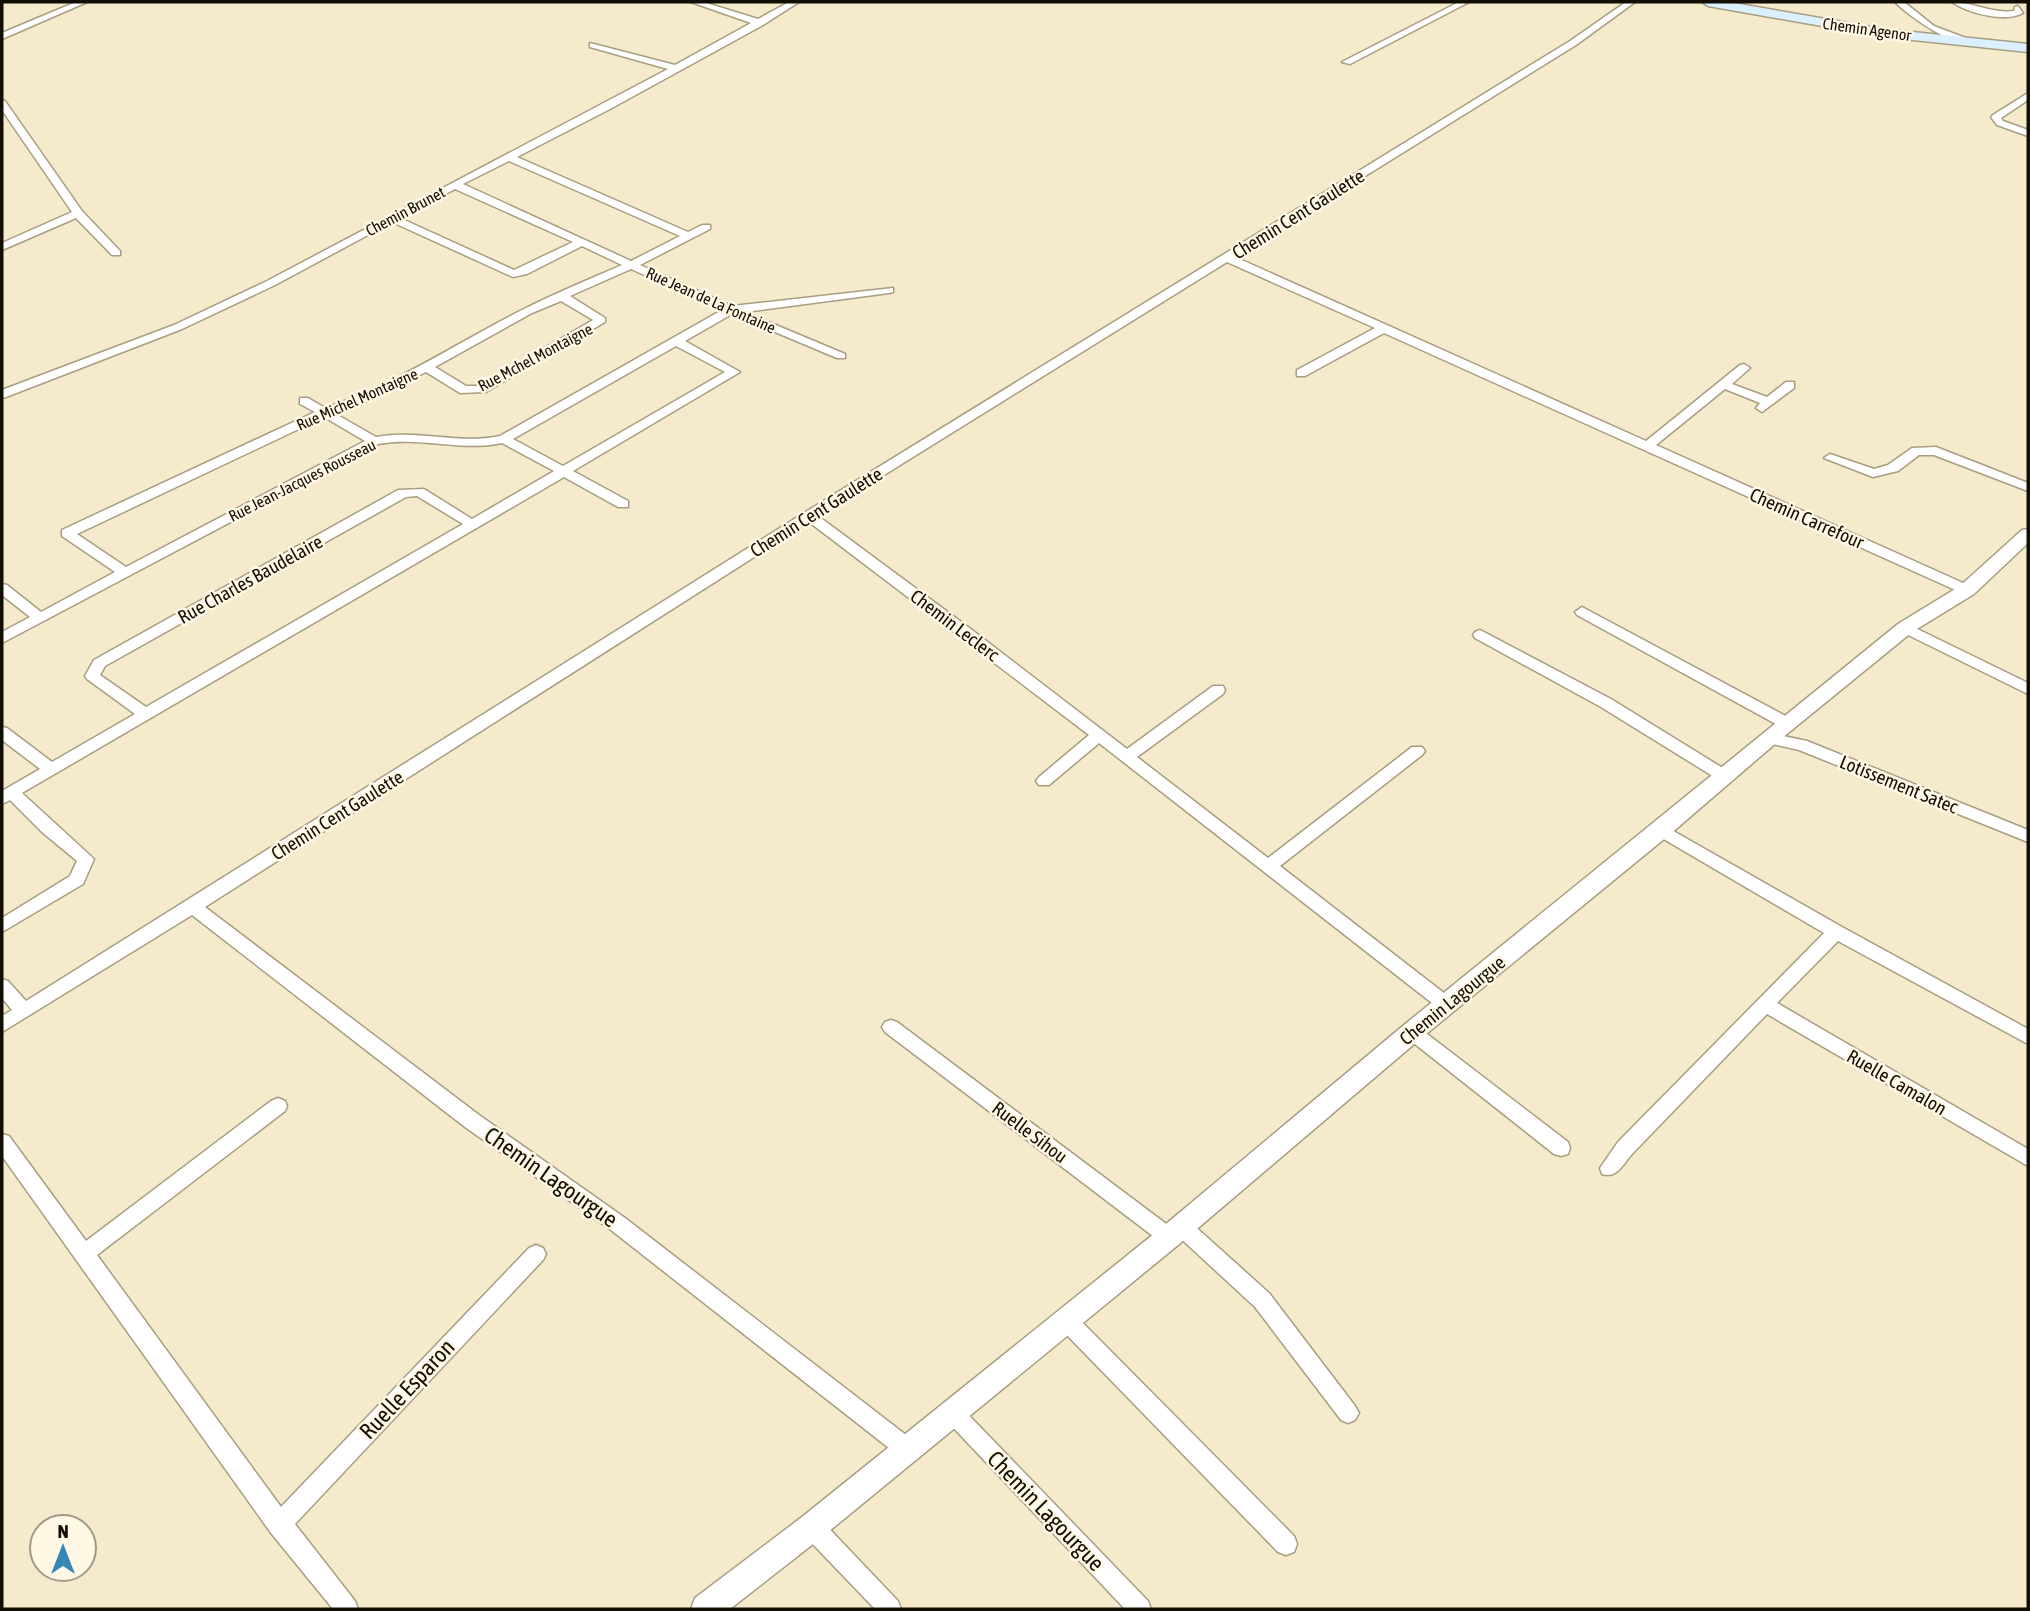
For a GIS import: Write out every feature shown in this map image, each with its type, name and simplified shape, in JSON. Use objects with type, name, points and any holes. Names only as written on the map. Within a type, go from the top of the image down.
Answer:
[{"type":"main road","name":"Chemin Agenor","points":[[1708,2],[1815,22],[1930,32],[1971,42],[2028,48]]},
{"type":"street","points":[[2,36],[83,2]]},
{"type":"street","points":[[695,2],[760,23]]},
{"type":"street","name":"Chemin Brunet","points":[[2,394],[178,327],[271,283],[391,218],[511,158],[795,2]]},
{"type":"street","points":[[1347,62],[1465,2]]},
{"type":"street","name":"Chemin Cent Gaulette","points":[[2,1024],[192,907],[809,516],[1573,43],[1631,2]]},
{"type":"street","points":[[1899,2],[1930,32]]},
{"type":"street","points":[[1956,2],[2001,14],[2013,15],[2019,13],[2018,9]]},
{"type":"street","points":[[593,45],[674,68]]},
{"type":"street","points":[[2028,96],[1996,117],[2000,123],[2028,133]]},
{"type":"street","points":[[2,103],[78,213],[116,253]]},
{"type":"street","points":[[511,158],[688,236]]},
{"type":"street","name":"Rue Jean de La Fontaine","points":[[456,185],[731,310],[841,356]]},
{"type":"street","points":[[2,247],[78,213]]},
{"type":"street","points":[[391,218],[513,274],[523,272],[582,242]]},
{"type":"street","name":"Rue Michel Montaigne","points":[[124,572],[66,533],[323,413],[353,403],[426,367],[528,311],[706,228]]},
{"type":"street","name":"Chemin Carrefour","points":[[1228,258],[1967,590]]},
{"type":"street","name":"Rue Jean-Jacques Rousseau","points":[[2,638],[374,441],[400,436],[480,444],[504,439],[731,310],[889,290]]},
{"type":"street","name":"Rue Mchel Montaigne","points":[[426,367],[464,390],[482,389],[601,320],[561,296]]},
{"type":"street","points":[[1301,373],[1384,328]]},
{"type":"street","points":[[2,926],[77,880],[86,859],[6,795],[734,372],[676,341]]},
{"type":"street","points":[[1647,446],[1744,368]]},
{"type":"street","points":[[1722,384],[1764,406],[1790,385]]},
{"type":"street","points":[[304,401],[374,441]]},
{"type":"street","points":[[504,439],[623,504]]},
{"type":"street","points":[[1829,458],[1873,473],[1893,468],[1916,451],[1936,451],[2028,487]]},
{"type":"street","name":"Rue Charles Baudelaire","points":[[144,713],[92,676],[99,663],[403,493],[419,492],[470,523]]},
{"type":"street","name":"Chemin Leclerc","points":[[809,516],[967,632],[1447,1005]]},
{"type":"street","name":"Chemin Lagourgue","points":[[706,1609],[1067,1321],[1412,1032],[1905,628],[1967,590],[2028,534]]},
{"type":"street","points":[[2,588],[40,618]]},
{"type":"street","name":"Lotissement Satec","points":[[1582,612],[1802,745],[2028,836]]},
{"type":"street","points":[[1905,628],[2028,689]]},
{"type":"street","points":[[1480,635],[1606,703],[1724,776]]},
{"type":"street","points":[[1127,756],[1218,690]]},
{"type":"street","points":[[2,732],[50,769]]},
{"type":"street","points":[[1044,781],[1099,736]]},
{"type":"street","points":[[1269,866],[1417,751]]},
{"type":"street","points":[[1661,830],[1836,932],[2028,1037]]},
{"type":"street","name":"Chemin Lagourgue","points":[[192,907],[472,1121],[618,1224],[907,1449]]},
{"type":"street","points":[[1609,1168],[1625,1148],[1836,932]]},
{"type":"street","points":[[2,986],[24,1011]]},
{"type":"street","name":"Ruelle Camalon","points":[[1765,1005],[2028,1158]]},
{"type":"street","name":"Ruelle Sihou","points":[[891,1027],[1175,1232]]},
{"type":"street","points":[[1412,1032],[1561,1149]]},
{"type":"street","points":[[85,1253],[278,1106]]},
{"type":"street","points":[[2,1142],[85,1253],[279,1525],[346,1609]]},
{"type":"street","points":[[1175,1232],[1262,1300],[1348,1413]]},
{"type":"street","name":"Ruelle Esparon","points":[[279,1525],[536,1254]]},
{"type":"street","points":[[1067,1321],[1286,1544]]},
{"type":"street","name":"Chemin Lagourgue","points":[[952,1412],[1140,1609]]},
{"type":"street","points":[[812,1527],[890,1609]]}]
